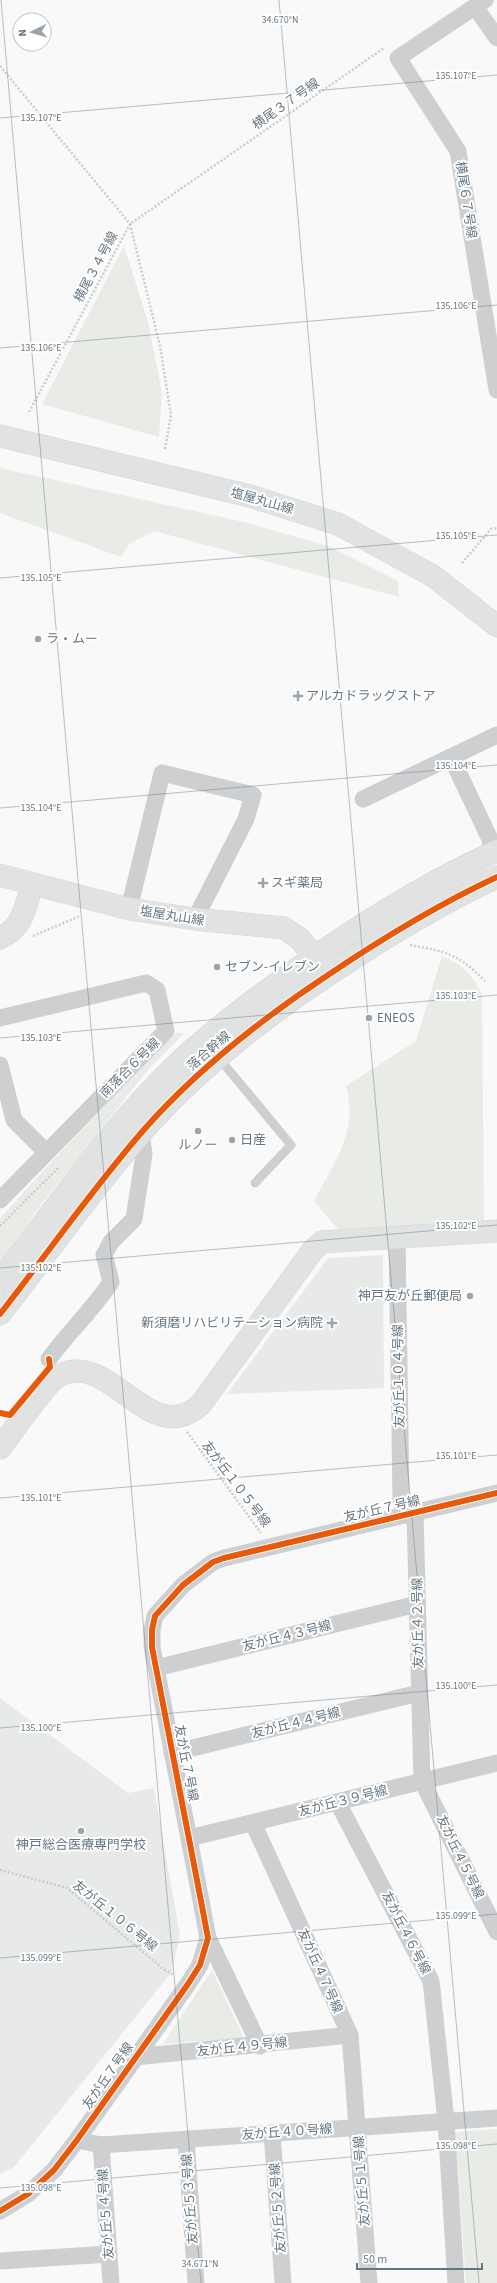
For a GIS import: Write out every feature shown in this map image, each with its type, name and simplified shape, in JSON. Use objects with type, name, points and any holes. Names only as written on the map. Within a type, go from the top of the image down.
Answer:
[{"type":"street","points":[[480,4],[497,38]]},
{"type":"street","name":"横尾６７号線","points":[[480,4],[398,58],[458,151],[497,390]]},
{"type":"street","name":"塩屋丸山線","points":[[0,436],[250,496],[338,524],[433,576],[497,626]]},
{"type":"street","points":[[363,799],[497,735]]},
{"type":"street","points":[[451,757],[490,839],[495,858]]},
{"type":"street","points":[[129,909],[162,773],[252,795],[246,819],[195,920]]},
{"type":"street","name":"落合幹線","points":[[0,1281],[108,1140],[178,1064],[227,1021],[314,957],[412,894],[495,858]]},
{"type":"street","name":"塩屋丸山線","points":[[0,876],[129,909],[195,920],[284,928],[300,939],[328,974]]},
{"type":"street","name":"落合幹線","points":[[0,1314],[141,1134],[217,1056],[305,990],[372,945],[433,908],[497,877]]},
{"type":"street","points":[[0,938],[9,934],[20,922],[32,884]]},
{"type":"street","name":"南落合６号線","points":[[0,1018],[146,983],[157,990],[166,1033],[46,1152],[0,1200]]},
{"type":"street","points":[[0,1065],[14,1120],[46,1152]]},
{"type":"street","points":[[49,1359],[66,1334],[97,1304],[111,1282],[104,1255],[111,1242],[134,1219],[144,1154],[141,1134]]},
{"type":"street","points":[[0,1448],[52,1381],[68,1372],[79,1371],[96,1376],[164,1417],[180,1418],[188,1415],[201,1404],[318,1244],[328,1241],[497,1231]]},
{"type":"street","name":"友が丘１０４号線","points":[[397,1236],[401,1501],[410,1514]]},
{"type":"street","name":"友が丘７号線","points":[[0,2211],[22,2198],[47,2177],[77,2140],[188,1984],[200,1965],[208,1938],[156,1668],[152,1630],[154,1616],[183,1585],[213,1562],[270,1546],[497,1493]]},
{"type":"street","name":"友が丘４２号線","points":[[410,1514],[417,1604],[422,1781]]},
{"type":"street","name":"友が丘４３号線","points":[[156,1668],[417,1604]]},
{"type":"street","name":"友が丘４４号線","points":[[172,1753],[419,1693]]},
{"type":"street","name":"友が丘３９号線","points":[[189,1838],[338,1803],[497,1763]]},
{"type":"street","name":"友が丘４５号線","points":[[422,1781],[497,1932]]},
{"type":"street","name":"友が丘４６号線","points":[[338,1803],[431,1981],[446,2121],[456,2283]]},
{"type":"street","name":"友が丘４７号線","points":[[253,1823],[350,2035],[358,2127]]},
{"type":"street","points":[[208,1938],[260,2046]]},
{"type":"street","name":"友が丘４９号線","points":[[135,2057],[260,2046],[350,2035]]},
{"type":"street","name":"友が丘４０号線","points":[[77,2140],[101,2145],[497,2118]]},
{"type":"street","name":"友が丘５１号線","points":[[358,2127],[369,2283]]},
{"type":"street","name":"友が丘５２号線","points":[[272,2133],[283,2283]]},
{"type":"street","name":"友が丘５３号線","points":[[186,2139],[196,2283]]},
{"type":"street","name":"友が丘５４号線","points":[[101,2145],[111,2283]]},
{"type":"street","points":[[0,2261],[109,2254]]},
{"type":"lane","points":[[217,1056],[292,1145],[255,1183]]},
{"type":"path","points":[[130,224],[160,346],[171,415],[165,449]]},
{"type":"path","points":[[462,563],[491,529],[497,528]]},
{"type":"path","points":[[28,938],[82,915],[84,911]]},
{"type":"path","points":[[408,945],[437,949],[448,953],[460,959],[485,981]]},
{"type":"shaded area","points":[[124,246],[148,322],[162,393],[159,437],[42,404]]},
{"type":"shaded area","points":[[0,468],[248,523],[328,546],[398,581],[399,597],[154,531],[129,544],[121,557],[0,513]]},
{"type":"shaded area","points":[[442,956],[466,970],[482,993],[484,1222],[341,1233],[314,1201],[336,1160],[347,1132],[349,1102],[346,1086],[416,1041]]},
{"type":"shaded area","points":[[177,1032],[184,1034],[151,1066],[42,1203],[0,1262],[0,1218],[69,1143]]},
{"type":"shaded area","name":"新須磨リハビリテーション病院","points":[[383,1255],[384,1388],[227,1394],[328,1258]]},
{"type":"shaded area","points":[[0,1698],[128,1793],[154,1788],[180,1936],[171,1973],[14,2167],[0,2174]]},
{"type":"shaded area","points":[[212,1970],[244,2038],[163,2044]]},
{"type":"shaded area","points":[[497,2129],[497,2283],[466,2283],[455,2132]]},
{"type":"cycle path","points":[[0,1314],[123,1155],[141,1133],[183,1088],[253,1028],[349,961],[432,911],[497,877]]},
{"type":"cycle path","points":[[0,1413],[10,1415],[50,1367],[49,1359]]},
{"type":"cycle path","points":[[0,2211],[28,2194],[54,2170],[77,2140],[188,1984],[200,1965],[208,1938],[152,1647],[152,1630],[155,1616],[183,1585],[213,1562],[224,1558],[497,1493]]},
{"type":"place","name":"ラ・ムー","points":[[38,639]]},
{"type":"place","name":"アルカドラッグストア","points":[[298,696]]},
{"type":"place","name":"スギ薬局","points":[[263,883]]},
{"type":"place","name":"セブン-イレブン","points":[[217,967]]},
{"type":"place","name":"ENEOS","points":[[369,1018]]},
{"type":"place","name":"ルノー","points":[[198,1131]]},
{"type":"place","name":"日産","points":[[232,1140]]},
{"type":"place","name":"神戸友が丘郵便局","points":[[470,1296]]},
{"type":"place","name":"新須磨リハビリテーション病院","points":[[332,1323]]},
{"type":"place","name":"神戸総合医療専門学校","points":[[81,1831]]}]
